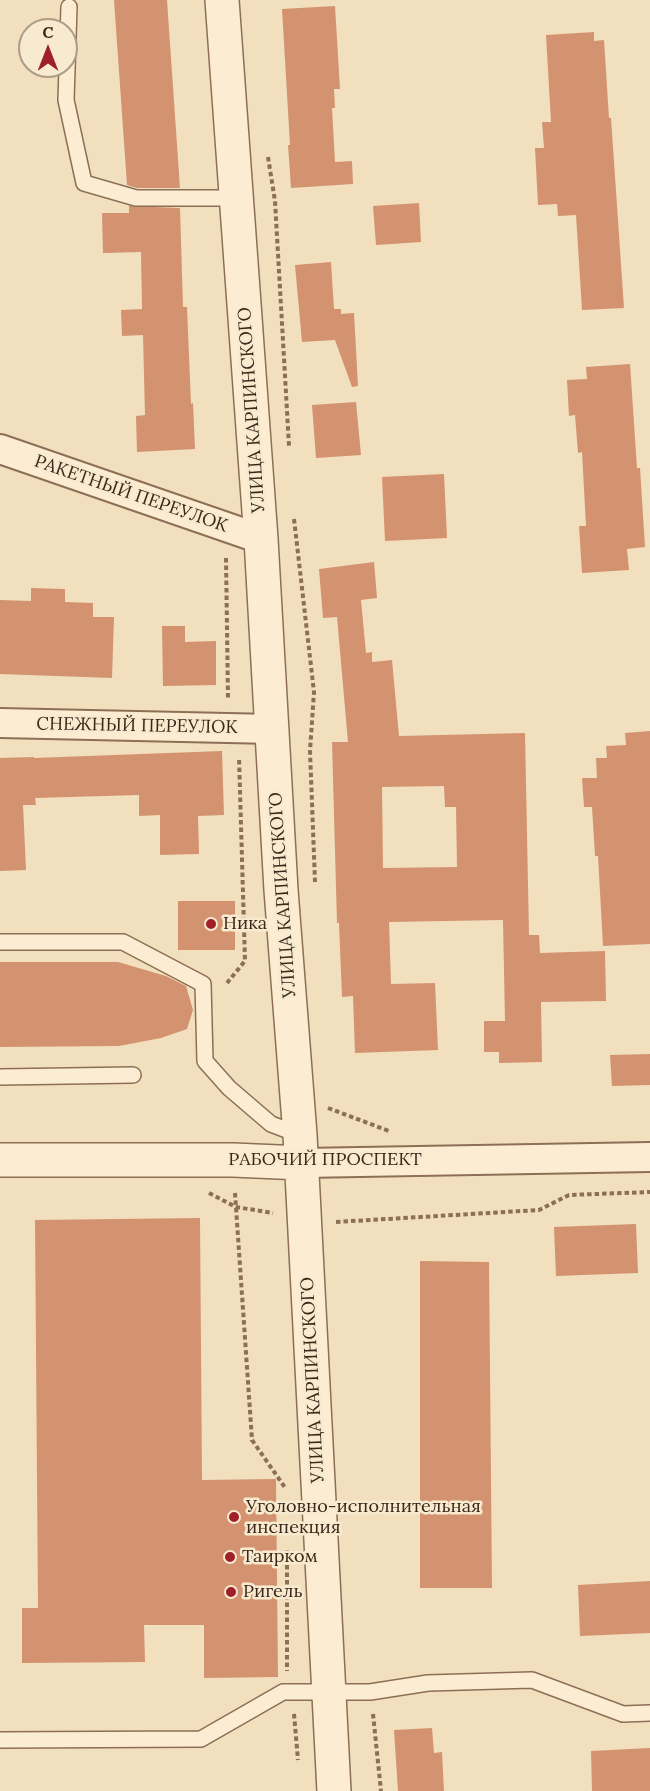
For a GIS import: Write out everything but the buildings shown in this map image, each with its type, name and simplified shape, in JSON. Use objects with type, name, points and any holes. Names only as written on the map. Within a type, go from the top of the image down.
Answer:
[{"type":"street","name":"УЛИЦА КАРПИНСКОГО","points":[[222,0],[236,198],[249,535],[273,729],[281,890],[301,1149],[334,1791]]},
{"type":"street","name":"РАКЕТНЫЙ ПЕРЕУЛОК","points":[[0,449],[249,535]]},
{"type":"street","name":"СНЕЖНЫЙ ПЕРЕУЛОК","points":[[0,723],[273,729]]},
{"type":"street","name":"РАБОЧИЙ ПРОСПЕКТ","points":[[0,1160],[233,1160],[301,1149],[650,1157]]},
{"type":"lane","points":[[69,7],[66,100],[84,183],[136,198],[236,198]]},
{"type":"lane","points":[[0,942],[123,942],[203,984],[205,1060],[229,1088],[301,1149]]},
{"type":"lane","points":[[0,1077],[133,1075]]},
{"type":"lane","points":[[0,1740],[201,1739],[283,1692],[370,1692],[428,1683],[532,1680],[623,1714],[650,1713]]},
{"type":"path","points":[[267,154],[275,201],[289,448]]},
{"type":"path","points":[[294,517],[314,692],[310,750],[316,893]]},
{"type":"path","points":[[222,989],[245,961],[238,753],[228,728],[226,556],[249,535]]},
{"type":"path","points":[[324,1107],[399,1134]]},
{"type":"path","points":[[233,1160],[252,1440],[287,1490]]},
{"type":"path","points":[[209,1192],[236,1207],[324,1222],[538,1210],[569,1196],[650,1192]]},
{"type":"path","points":[[287,1548],[287,1676],[295,1722],[298,1768]]},
{"type":"place","name":"Ника","points":[[211,924]]},
{"type":"place","name":"Уголовно-исполнительная инспекция","points":[[234,1517]]},
{"type":"place","name":"Таирком","points":[[230,1557]]},
{"type":"place","name":"Ригель","points":[[231,1592]]}]
